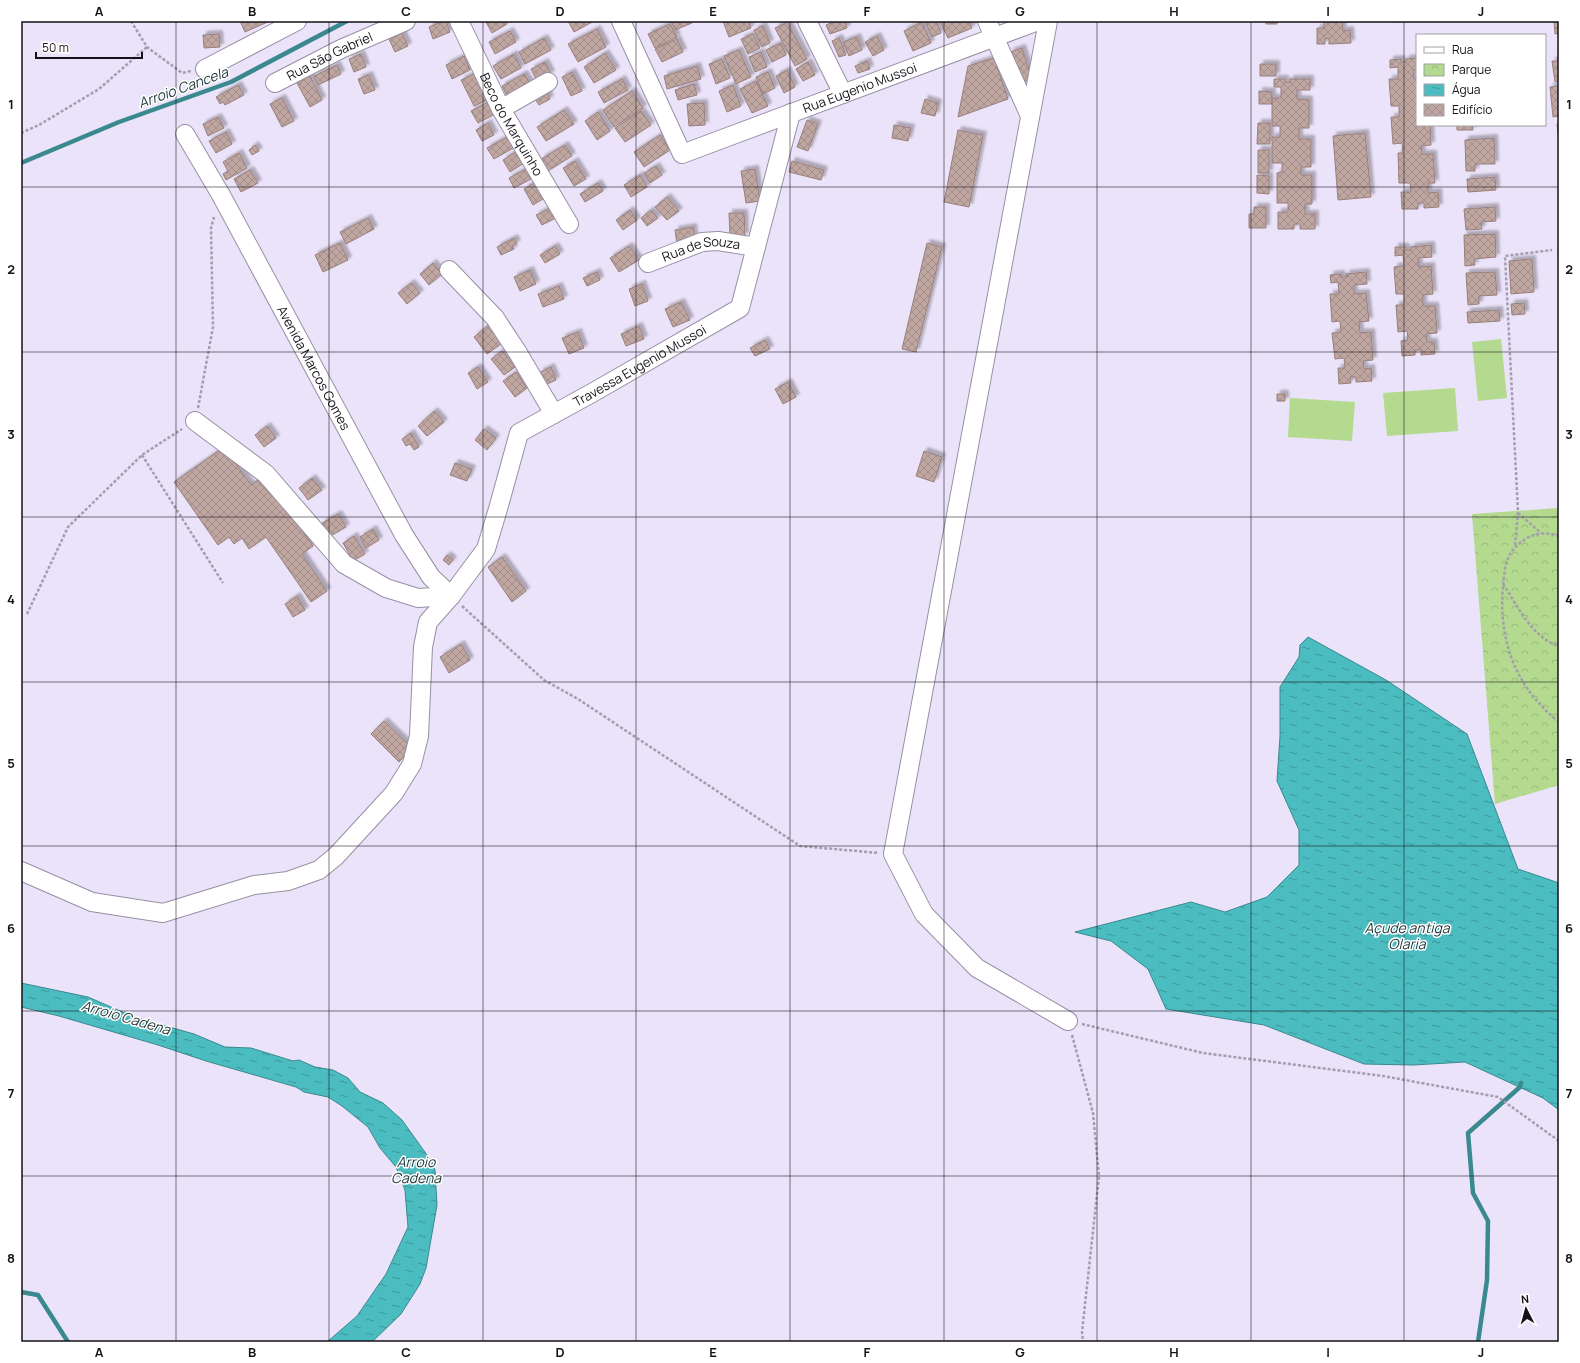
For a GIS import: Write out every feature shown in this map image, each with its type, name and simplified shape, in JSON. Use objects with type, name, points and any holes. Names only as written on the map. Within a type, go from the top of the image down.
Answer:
[{"type":"street","points":[[205,69],[296,21]]},
{"type":"street","name":"Rua São Gabriel","points":[[275,83],[341,49],[406,21]]},
{"type":"street","name":"Beco do Marquinho","points":[[459,21],[501,108],[569,224]]},
{"type":"street","name":"Rua Eugenio Mussoi","points":[[621,21],[682,154],[1038,21]]},
{"type":"street","points":[[807,21],[843,94]]},
{"type":"street","points":[[987,21],[1030,116]]},
{"type":"street","points":[[1048,21],[893,854],[924,914],[977,968],[1068,1021]]},
{"type":"street","points":[[501,108],[548,82]]},
{"type":"street","name":"Travessa Eugenio Mussoi","points":[[21,871],[92,902],[163,913],[254,885],[288,881],[319,870],[336,856],[394,793],[412,764],[419,736],[423,647],[428,622],[452,596],[486,549],[519,432],[554,414],[740,308],[791,113]]},
{"type":"street","name":"Avenida Marcos Gomes","points":[[185,134],[221,195],[404,535],[431,577],[452,596]]},
{"type":"street","name":"Rua de Souza","points":[[648,262],[702,242],[718,241],[756,247]]},
{"type":"street","points":[[450,270],[495,318],[518,353],[554,414]]},
{"type":"street","points":[[195,421],[266,474],[344,564],[386,588],[418,598],[452,596]]},
{"type":"path","points":[[131,21],[147,47],[182,73],[205,69]]},
{"type":"path","points":[[21,133],[39,125],[99,89],[147,47]]},
{"type":"path","points":[[27,614],[68,527],[142,454],[195,421],[214,327],[211,228],[221,195]]},
{"type":"path","points":[[1515,545],[1518,512],[1505,256],[1552,250]]},
{"type":"path","points":[[142,454],[223,583]]},
{"type":"path","points":[[1518,512],[1541,534]]},
{"type":"path","points":[[1559,536],[1551,533],[1541,534],[1529,537],[1515,545],[1508,555],[1505,567],[1501,606],[1504,631],[1514,665],[1529,692],[1545,710],[1559,721]]},
{"type":"path","points":[[1503,584],[1535,631],[1548,642],[1559,646]]},
{"type":"path","points":[[452,596],[544,680],[578,700],[800,846],[893,854]]},
{"type":"path","points":[[1083,1342],[1082,1332],[1099,1176],[1094,1113],[1068,1021],[1203,1053],[1383,1076],[1498,1097],[1559,1141]]},
{"type":"green space","points":[[1501,339],[1507,398],[1478,401],[1472,342]]},
{"type":"green space","points":[[1455,388],[1458,431],[1387,436],[1383,393]]},
{"type":"green space","points":[[1290,398],[1355,402],[1352,441],[1288,437]]},
{"type":"green space","points":[[1559,508],[1559,785],[1495,804],[1472,514]]},
{"type":"water","name":"Açude antiga Olaria","points":[[1308,637],[1386,680],[1467,734],[1518,869],[1559,883],[1559,1110],[1543,1098],[1465,1062],[1413,1065],[1364,1064],[1264,1025],[1166,1009],[1148,969],[1111,941],[1075,932],[1191,902],[1225,912],[1267,897],[1299,865],[1299,830],[1277,781],[1280,736],[1280,687],[1299,657],[1300,645]]},
{"type":"water","name":"Arroio Cadena","points":[[21,983],[88,997],[134,1017],[194,1034],[225,1047],[251,1048],[293,1061],[299,1060],[315,1067],[333,1070],[348,1078],[360,1092],[383,1103],[402,1120],[432,1162],[435,1170],[437,1205],[426,1268],[420,1284],[401,1314],[372,1342],[327,1342],[357,1316],[386,1274],[408,1227],[405,1190],[396,1167],[380,1148],[368,1127],[328,1097],[304,1092],[296,1087],[206,1061],[158,1045],[59,1016],[21,1007]]},
{"type":"building","points":[[240,21],[270,21],[245,32]]},
{"type":"building","points":[[446,21],[450,32],[433,39],[429,27]]},
{"type":"building","points":[[505,21],[507,24],[492,33],[486,22]]},
{"type":"building","points":[[568,21],[594,21],[574,32]]},
{"type":"building","points":[[671,21],[691,21],[692,23],[675,30]]},
{"type":"building","points":[[723,21],[748,21],[751,28],[729,37]]},
{"type":"building","points":[[836,21],[845,21],[847,28],[830,34],[826,25]]},
{"type":"building","points":[[925,21],[936,21],[941,33],[932,37]]},
{"type":"building","points":[[940,21],[969,21],[972,28],[948,38]]},
{"type":"building","points":[[1266,21],[1277,21],[1277,24],[1266,24]]},
{"type":"building","points":[[1324,21],[1353,21],[1342,22],[1343,31],[1350,30],[1351,43],[1329,44],[1329,38],[1325,39],[1325,44],[1317,44],[1317,28],[1324,28]]},
{"type":"building","points":[[1395,21],[1417,21],[1395,22]]},
{"type":"building","points":[[1554,21],[1559,21],[1559,33],[1555,34]]},
{"type":"building","points":[[787,22],[807,59],[795,66],[775,28]]},
{"type":"building","points":[[922,22],[931,43],[913,51],[904,31]]},
{"type":"building","points":[[670,24],[677,37],[655,48],[648,34]]},
{"type":"building","points":[[763,26],[770,43],[762,47],[754,30]]},
{"type":"building","points":[[597,29],[606,47],[578,62],[568,44]]},
{"type":"building","points":[[510,31],[516,42],[495,54],[489,42]]},
{"type":"building","points":[[402,33],[408,46],[395,52],[389,39]]},
{"type":"building","points":[[219,34],[220,47],[204,48],[203,35]]},
{"type":"building","points":[[753,34],[760,48],[748,54],[741,39]]},
{"type":"building","points":[[877,36],[884,50],[873,56],[865,42]]},
{"type":"building","points":[[857,37],[862,50],[849,56],[843,42]]},
{"type":"building","points":[[544,38],[551,50],[525,64],[519,52]]},
{"type":"building","points":[[839,38],[846,55],[839,57],[832,41]]},
{"type":"building","points":[[677,39],[683,52],[662,62],[655,49]]},
{"type":"building","points":[[781,43],[786,55],[772,62],[766,50]]},
{"type":"building","points":[[1022,48],[1032,79],[1020,83],[1010,52]]},
{"type":"building","points":[[739,50],[751,77],[736,84],[724,56]]},
{"type":"building","points":[[761,52],[767,67],[755,72],[749,57]]},
{"type":"building","points":[[605,53],[616,70],[594,83],[584,67]]},
{"type":"building","points":[[361,54],[366,67],[354,72],[349,59]]},
{"type":"building","points":[[514,54],[521,68],[501,79],[493,66]]},
{"type":"building","points":[[464,56],[470,70],[452,79],[446,65]]},
{"type":"building","points":[[994,58],[1008,99],[958,117],[968,66]]},
{"type":"building","points":[[1416,58],[1416,70],[1413,70],[1414,79],[1416,79],[1416,126],[1430,126],[1431,145],[1421,146],[1422,154],[1433,154],[1435,183],[1428,183],[1428,193],[1438,192],[1439,207],[1424,208],[1424,203],[1418,203],[1418,209],[1402,209],[1401,192],[1411,192],[1410,183],[1399,183],[1398,153],[1403,153],[1402,143],[1393,144],[1391,117],[1399,117],[1399,106],[1391,106],[1389,79],[1398,79],[1398,67],[1390,68],[1390,60],[1401,59],[1401,62],[1406,62],[1406,59]]},
{"type":"building","points":[[722,59],[730,78],[716,84],[709,64]]},
{"type":"building","points":[[867,61],[870,69],[858,73],[855,66]]},
{"type":"building","points":[[1552,61],[1559,61],[1559,81],[1555,82]]},
{"type":"building","points":[[545,62],[551,74],[537,81],[531,69]]},
{"type":"building","points":[[808,62],[815,75],[803,81],[796,69]]},
{"type":"building","points":[[1260,64],[1276,64],[1276,76],[1260,76]]},
{"type":"building","points":[[337,65],[341,74],[318,85],[314,76]]},
{"type":"building","points":[[697,66],[701,79],[667,89],[664,76]]},
{"type":"building","points":[[787,70],[795,87],[784,93],[776,76]]},
{"type":"building","points":[[572,72],[582,91],[571,96],[562,77]]},
{"type":"building","points":[[768,72],[775,88],[763,94],[756,77]]},
{"type":"building","points":[[476,73],[489,99],[474,106],[461,80]]},
{"type":"building","points":[[524,74],[531,85],[508,98],[502,86]]},
{"type":"building","points":[[369,75],[375,90],[364,94],[358,79]]},
{"type":"building","points":[[310,76],[322,100],[310,107],[297,83]]},
{"type":"building","points":[[622,79],[628,90],[604,103],[598,92]]},
{"type":"building","points":[[1274,79],[1285,79],[1285,82],[1290,82],[1290,79],[1310,79],[1310,90],[1297,90],[1297,99],[1309,100],[1309,128],[1299,128],[1299,139],[1311,139],[1311,167],[1301,167],[1301,175],[1312,175],[1312,204],[1305,204],[1305,214],[1315,214],[1315,229],[1300,229],[1300,224],[1294,224],[1294,229],[1278,229],[1278,212],[1288,212],[1288,203],[1277,203],[1277,173],[1282,172],[1282,163],[1272,163],[1272,137],[1280,137],[1280,126],[1272,126],[1272,98],[1281,98],[1281,87],[1274,87]]},
{"type":"building","points":[[756,81],[768,106],[752,113],[740,89]]},
{"type":"building","points":[[694,84],[697,95],[678,100],[675,90]]},
{"type":"building","points":[[238,85],[244,95],[225,105],[223,102],[220,104],[216,97]]},
{"type":"building","points":[[733,85],[741,106],[727,112],[719,91]]},
{"type":"building","points":[[1559,86],[1559,116],[1553,117],[1550,87]]},
{"type":"building","points":[[632,91],[643,108],[614,127],[603,110]]},
{"type":"building","points":[[1259,91],[1272,92],[1272,104],[1259,104]]},
{"type":"building","points":[[547,93],[550,99],[539,105],[535,99]]},
{"type":"building","points":[[282,98],[294,121],[282,127],[270,104]]},
{"type":"building","points":[[925,99],[938,103],[935,116],[921,113]]},
{"type":"building","points":[[490,101],[497,113],[478,123],[471,111]]},
{"type":"building","points":[[704,103],[705,125],[689,126],[687,104]]},
{"type":"building","points":[[564,110],[574,124],[546,141],[537,127]]},
{"type":"building","points":[[641,111],[651,125],[625,142],[615,128]]},
{"type":"building","points":[[598,112],[610,131],[597,140],[585,121]]},
{"type":"building","points":[[218,117],[224,128],[208,136],[203,124]]},
{"type":"building","points":[[807,120],[818,124],[808,151],[797,147]]},
{"type":"building","points":[[488,123],[494,135],[482,141],[476,130]]},
{"type":"building","points":[[1258,123],[1270,123],[1270,144],[1257,144]]},
{"type":"building","points":[[1559,123],[1559,141],[1557,124]]},
{"type":"building","points":[[894,125],[911,128],[908,141],[892,138]]},
{"type":"building","points":[[1457,126],[1472,126],[1473,130],[1457,130]]},
{"type":"building","points":[[958,130],[983,135],[969,207],[944,202]]},
{"type":"building","points":[[226,132],[232,144],[216,153],[209,141]]},
{"type":"building","points":[[1365,133],[1371,197],[1338,200],[1333,136]]},
{"type":"building","points":[[660,135],[670,150],[644,167],[634,152]]},
{"type":"building","points":[[509,136],[515,147],[494,159],[487,148]]},
{"type":"building","points":[[1494,138],[1495,164],[1475,164],[1475,171],[1466,171],[1465,140]]},
{"type":"building","points":[[255,145],[259,151],[252,155],[249,150]]},
{"type":"building","points":[[565,145],[572,156],[548,171],[541,159]]},
{"type":"building","points":[[1258,150],[1269,150],[1269,173],[1258,173]]},
{"type":"building","points":[[517,151],[524,163],[510,172],[503,160]]},
{"type":"building","points":[[239,153],[247,168],[226,180],[223,174],[228,171],[223,162]]},
{"type":"building","points":[[575,161],[586,179],[574,186],[563,168]]},
{"type":"building","points":[[792,161],[824,170],[821,180],[789,172]]},
{"type":"building","points":[[656,166],[662,175],[650,183],[644,173]]},
{"type":"building","points":[[526,169],[531,179],[514,188],[509,178]]},
{"type":"building","points":[[755,169],[760,201],[746,203],[741,171]]},
{"type":"building","points":[[250,170],[258,183],[241,192],[234,179]]},
{"type":"building","points":[[640,175],[647,187],[631,197],[624,185]]},
{"type":"building","points":[[1257,175],[1269,176],[1269,194],[1257,193]]},
{"type":"building","points":[[1495,177],[1496,190],[1468,192],[1467,179]]},
{"type":"building","points":[[539,180],[548,196],[533,205],[524,189]]},
{"type":"building","points":[[598,183],[603,191],[585,202],[580,194]]},
{"type":"building","points":[[667,197],[679,211],[667,220],[655,207]]},
{"type":"building","points":[[1254,207],[1266,207],[1266,228],[1249,228],[1249,214],[1254,214]]},
{"type":"building","points":[[1495,207],[1496,221],[1481,222],[1482,229],[1466,230],[1464,209]]},
{"type":"building","points":[[551,208],[556,218],[542,225],[536,215]]},
{"type":"building","points":[[630,210],[637,220],[623,230],[616,220]]},
{"type":"building","points":[[651,210],[658,218],[647,226],[641,218]]},
{"type":"building","points":[[729,213],[744,213],[745,236],[730,236]]},
{"type":"building","points":[[368,218],[374,229],[346,244],[340,232]]},
{"type":"building","points":[[693,227],[695,241],[677,244],[675,230]]},
{"type":"building","points":[[1495,234],[1496,257],[1474,259],[1475,265],[1465,266],[1464,235]]},
{"type":"building","points":[[514,238],[517,243],[512,246],[514,249],[501,255],[497,247]]},
{"type":"building","points":[[340,243],[348,260],[323,272],[315,255]]},
{"type":"building","points":[[927,243],[942,247],[916,352],[902,349]]},
{"type":"building","points":[[1431,245],[1432,257],[1418,258],[1419,267],[1431,266],[1433,294],[1423,295],[1423,306],[1435,306],[1437,333],[1426,334],[1427,342],[1434,342],[1435,354],[1421,355],[1421,350],[1415,350],[1415,355],[1402,356],[1401,341],[1408,340],[1407,331],[1398,332],[1396,305],[1404,305],[1404,294],[1396,294],[1394,267],[1404,266],[1403,255],[1395,256],[1395,247],[1406,247],[1406,250],[1411,250],[1411,247]]},
{"type":"building","points":[[555,246],[560,254],[545,263],[540,255]]},
{"type":"building","points":[[629,246],[639,260],[619,272],[610,258]]},
{"type":"building","points":[[1532,259],[1534,292],[1511,294],[1509,261]]},
{"type":"building","points":[[433,263],[442,274],[429,285],[420,274]]},
{"type":"building","points":[[530,270],[536,284],[520,291],[514,277]]},
{"type":"building","points":[[597,272],[600,280],[587,286],[583,278]]},
{"type":"building","points":[[1366,272],[1367,284],[1354,285],[1354,294],[1366,293],[1369,321],[1359,322],[1360,333],[1371,332],[1373,360],[1363,361],[1364,369],[1371,368],[1372,381],[1356,382],[1356,377],[1350,377],[1351,383],[1339,384],[1338,368],[1345,368],[1344,358],[1335,359],[1332,333],[1341,332],[1340,321],[1332,322],[1330,294],[1339,294],[1338,282],[1331,283],[1330,275],[1341,274],[1341,277],[1347,277],[1346,274]]},
{"type":"building","points":[[1495,272],[1497,295],[1479,296],[1479,304],[1468,305],[1466,273]]},
{"type":"building","points":[[411,283],[420,293],[407,304],[398,293]]},
{"type":"building","points":[[642,284],[648,301],[635,306],[629,289]]},
{"type":"building","points":[[559,286],[564,299],[543,307],[538,294]]},
{"type":"building","points":[[681,302],[690,320],[673,327],[665,309]]},
{"type":"building","points":[[1524,303],[1525,314],[1512,315],[1511,304]]},
{"type":"building","points":[[1499,310],[1500,321],[1468,323],[1467,312]]},
{"type":"building","points":[[490,324],[504,342],[487,354],[474,337]]},
{"type":"building","points":[[639,326],[644,339],[626,346],[621,334]]},
{"type":"building","points":[[578,332],[584,348],[569,354],[562,338]]},
{"type":"building","points":[[765,340],[770,349],[755,356],[750,348]]},
{"type":"building","points":[[502,351],[515,367],[504,375],[491,359]]},
{"type":"building","points":[[478,367],[488,382],[477,389],[468,373]]},
{"type":"building","points":[[551,367],[556,380],[545,385],[540,372]]},
{"type":"building","points":[[516,372],[527,388],[515,397],[503,381]]},
{"type":"building","points":[[788,382],[796,397],[783,404],[775,389]]},
{"type":"building","points":[[1277,394],[1285,394],[1285,401],[1277,401]]},
{"type":"building","points":[[434,411],[444,422],[427,436],[418,426]]},
{"type":"building","points":[[267,426],[276,438],[264,447],[255,435]]},
{"type":"building","points":[[484,429],[496,438],[487,450],[475,440]]},
{"type":"building","points":[[411,433],[419,447],[414,450],[410,444],[406,446],[402,439]]},
{"type":"building","points":[[224,447],[251,485],[264,476],[313,546],[302,554],[327,591],[311,602],[266,537],[249,549],[242,538],[234,544],[229,537],[218,545],[174,482]]},
{"type":"building","points":[[924,451],[942,457],[934,482],[916,476]]},
{"type":"building","points":[[455,463],[472,469],[467,481],[450,475]]},
{"type":"building","points":[[312,478],[322,490],[308,500],[299,488]]},
{"type":"building","points":[[338,514],[346,527],[329,537],[322,523]]},
{"type":"building","points":[[373,529],[379,540],[366,548],[360,537]]},
{"type":"building","points":[[354,536],[365,554],[353,561],[343,543]]},
{"type":"building","points":[[447,555],[453,560],[449,565],[443,560]]},
{"type":"building","points":[[502,557],[526,591],[512,602],[488,567]]},
{"type":"building","points":[[297,596],[305,610],[293,617],[285,604]]},
{"type":"building","points":[[461,644],[470,660],[449,673],[440,657]]},
{"type":"building","points":[[384,721],[412,748],[399,762],[371,734]]},
{"type":"waterway","name":"Arroio Cancela","points":[[21,163],[119,122],[231,82],[347,21]]},
{"type":"waterway","points":[[1478,1342],[1487,1280],[1488,1221],[1473,1193],[1468,1133],[1520,1087],[1521,1083]]},
{"type":"waterway","points":[[21,1292],[38,1295],[68,1342]]}]
